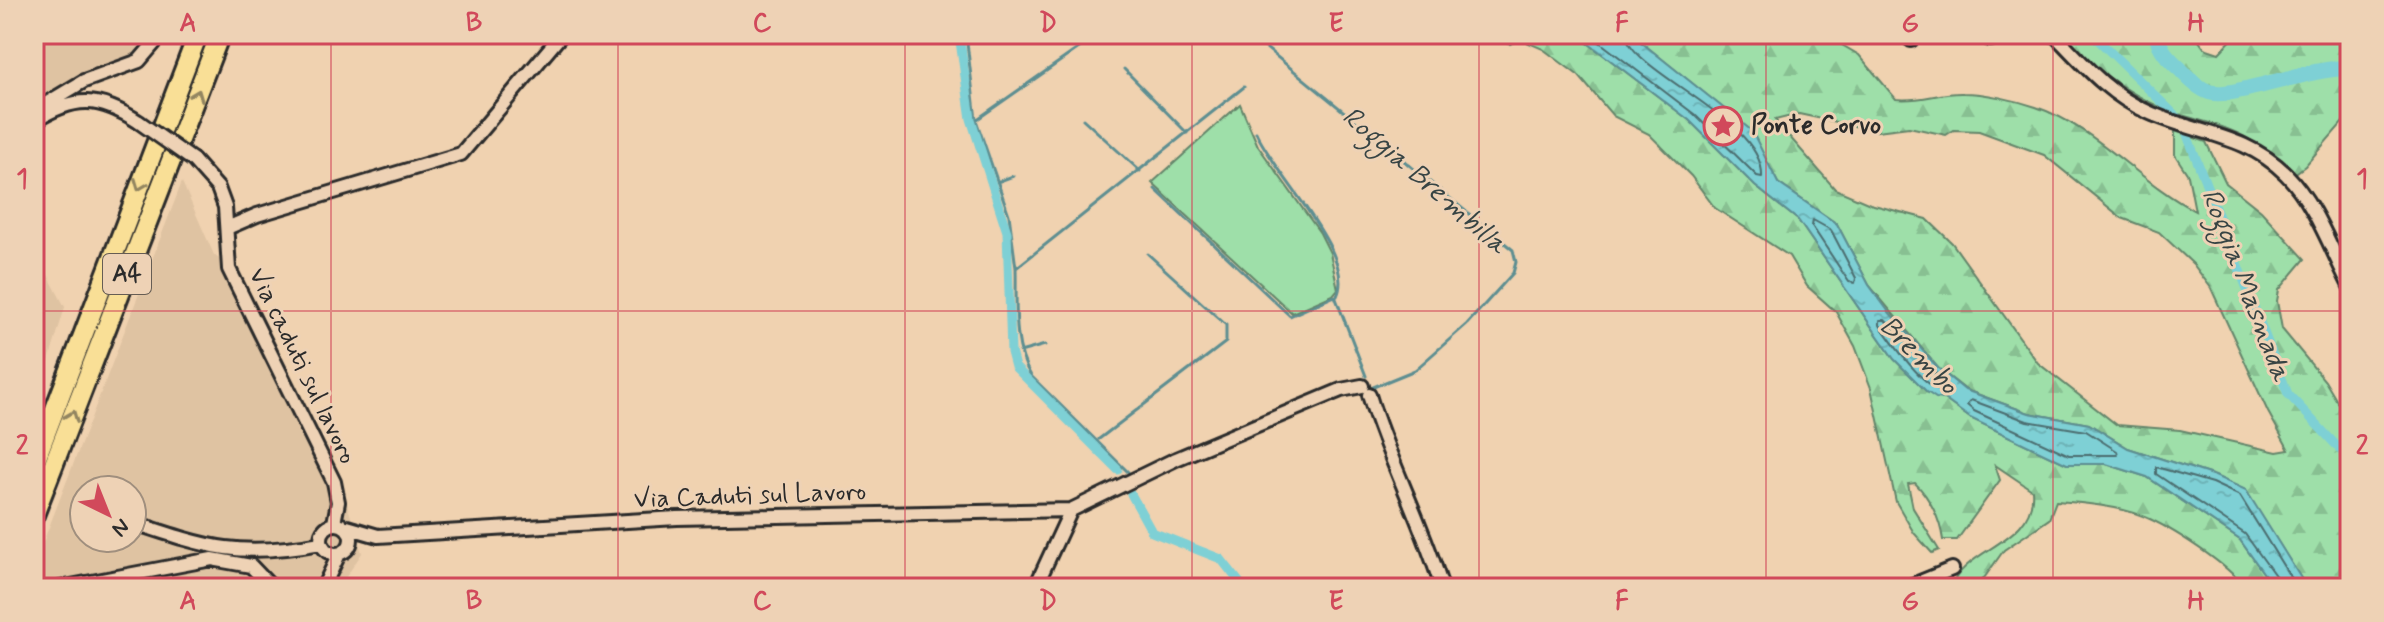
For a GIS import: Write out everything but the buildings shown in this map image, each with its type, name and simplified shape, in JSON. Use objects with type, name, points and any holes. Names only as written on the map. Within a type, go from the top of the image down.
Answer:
[{"type":"highway","name":"A4","points":[[34,464],[198,34]]},
{"type":"highway","name":"A4","points":[[34,515],[220,34]]},
{"type":"street","points":[[34,111],[98,76],[139,61],[162,34]]},
{"type":"street","points":[[227,228],[257,215],[461,154],[562,34]]},
{"type":"street","points":[[1980,34],[1999,39],[2008,34]]},
{"type":"street","points":[[2054,34],[2119,96],[2148,112],[2228,136],[2255,149],[2286,174],[2306,200],[2350,286]]},
{"type":"street","points":[[34,121],[50,111],[94,100],[117,107],[206,171],[225,207],[242,215],[257,215]]},
{"type":"street","name":"Via caduti sul lavoro","points":[[225,207],[229,269],[334,482],[340,525]]},
{"type":"street","points":[[1035,588],[1071,510],[1176,459],[1341,390],[1366,390],[1386,451],[1432,555],[1442,588]]},
{"type":"street","name":"Via Caduti sul Lavoro","points":[[340,525],[378,536],[677,518],[1071,510]]},
{"type":"street","points":[[323,588],[339,554],[351,545],[352,536],[340,525],[322,532],[321,543],[326,550],[339,554]]},
{"type":"street","points":[[148,527],[211,547],[247,552],[270,552],[321,543]]},
{"type":"street","points":[[60,588],[212,559],[251,566],[272,588]]},
{"type":"street","points":[[1905,588],[1952,569]]},
{"type":"shaded area","points":[[34,34],[155,34],[134,59],[34,118]]},
{"type":"shaded area","points":[[182,182],[214,255],[238,273],[339,478],[362,553],[346,577],[353,588],[34,588],[34,566],[68,478],[68,554],[148,554],[148,474],[69,474]]},
{"type":"shaded area","points":[[34,249],[65,307],[49,361],[34,384]]},
{"type":"green space","points":[[1502,34],[1576,34],[1689,120],[1755,186],[1798,220],[1894,359],[1927,392],[1944,399],[1970,418],[2067,464],[2106,464],[2147,477],[2240,540],[2274,588],[2245,588],[2226,568],[2198,547],[2143,516],[2111,507],[2056,501],[2049,519],[2004,550],[1977,588],[1951,588],[1958,574],[1969,563],[2012,534],[2023,522],[2030,508],[2032,490],[1995,465],[2000,480],[1957,540],[1943,540],[1930,502],[1915,483],[1908,484],[1913,508],[1939,550],[1932,553],[1914,533],[1896,502],[1871,388],[1855,346],[1836,312],[1807,286],[1789,256],[1715,208],[1691,176],[1649,134],[1613,116],[1579,76],[1543,49],[1520,39],[1510,44]]},
{"type":"green space","points":[[1631,34],[1823,34],[1859,55],[1896,99],[1972,93],[2036,107],[2058,116],[2098,141],[2195,211],[2188,175],[2175,155],[2175,131],[2206,142],[2226,183],[2261,211],[2305,259],[2279,290],[2277,301],[2282,329],[2325,381],[2350,423],[2350,588],[2307,588],[2245,490],[2215,476],[2128,448],[2089,424],[2029,413],[1966,390],[1938,368],[1869,285],[1837,224],[1778,183],[1751,131]],"holes":[[[1799,114],[1877,131],[1909,127],[1946,135],[1954,130],[1979,131],[2044,155],[2122,218],[2159,232],[2193,264],[2211,288],[2268,412],[2289,450],[2277,452],[2180,430],[2117,425],[2038,363],[1952,243],[1927,219],[1870,204],[1835,189],[1775,120]]]},
{"type":"green space","points":[[2067,34],[2194,34],[2204,48],[2219,53],[2237,34],[2350,34],[2350,114],[2305,166],[2293,175],[2261,147],[2239,134],[2164,109],[2123,87],[2085,57]]},
{"type":"green space","points":[[1240,104],[1258,146],[1320,233],[1330,253],[1338,289],[1333,295],[1292,313],[1152,183]]},
{"type":"water","name":"Brembo","points":[[1576,34],[1631,34],[1752,131],[1778,183],[1837,224],[1869,285],[1889,312],[1938,368],[1965,390],[2029,413],[2089,424],[2128,448],[2215,476],[2246,490],[2307,588],[2274,588],[2240,540],[2147,477],[2106,464],[2067,464],[1970,418],[1944,399],[1927,392],[1894,359],[1798,220],[1755,186],[1689,120]]},
{"type":"waterway","name":"Roggia Brembilla","points":[[959,34],[971,119],[1007,232],[1011,352],[1015,367],[1118,470]]},
{"type":"waterway","points":[[966,34],[976,120],[1009,215],[1016,268],[1244,87]]},
{"type":"waterway","points":[[976,120],[1099,34]]},
{"type":"waterway","name":"Roggia Brembilla","points":[[1249,34],[1513,250],[1516,262],[1513,273],[1467,324],[1415,370],[1366,390]]},
{"type":"waterway","name":"Roggia Masnada","points":[[2092,34],[2176,116]]},
{"type":"waterway","points":[[2156,34],[2168,57],[2193,82],[2209,92],[2235,91],[2315,72],[2350,68]]},
{"type":"waterway","points":[[1124,69],[1187,133]]},
{"type":"waterway","points":[[1083,119],[1140,171]]},
{"type":"waterway","points":[[1256,132],[1324,236],[1340,279],[1337,296]]},
{"type":"waterway","name":"Roggia Masnada","points":[[2187,135],[2288,394],[2350,460]]},
{"type":"waterway","points":[[997,182],[1013,176]]},
{"type":"waterway","points":[[1155,189],[1290,316],[1335,296],[1366,376]]},
{"type":"waterway","points":[[1099,439],[1226,342],[1226,325],[1148,254]]},
{"type":"waterway","points":[[1016,268],[1018,338],[1031,376],[1128,472]]},
{"type":"waterway","points":[[1020,352],[1045,345]]},
{"type":"waterway","name":"Roggia Brembilla","points":[[1131,494],[1152,532],[1221,559],[1244,588]]},
{"type":"place","name":"Ponte Corvo","points":[[1723,126]]}]
